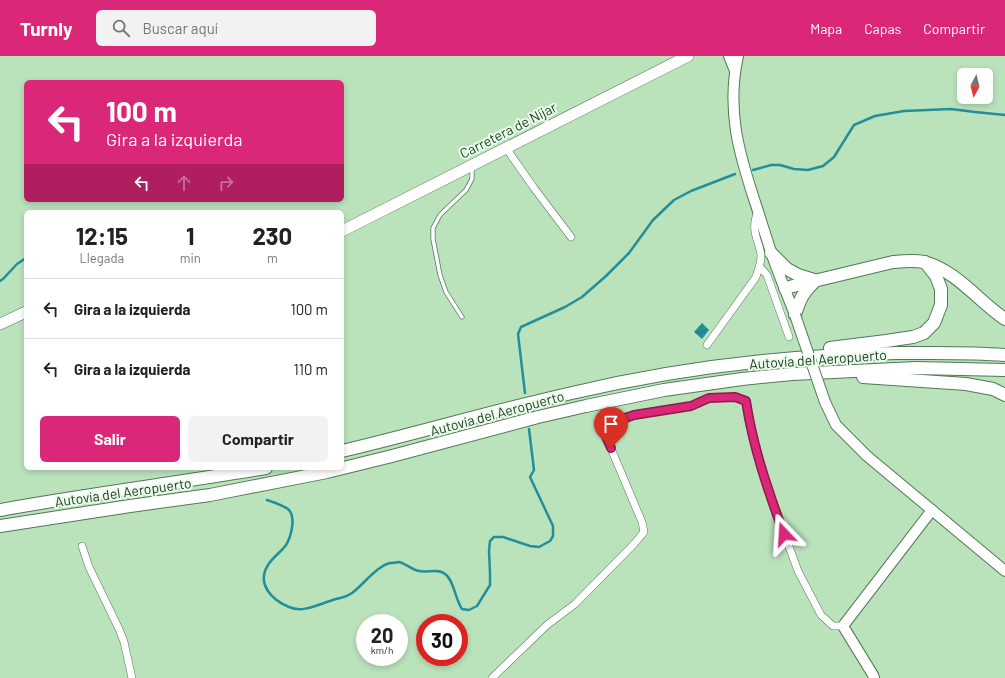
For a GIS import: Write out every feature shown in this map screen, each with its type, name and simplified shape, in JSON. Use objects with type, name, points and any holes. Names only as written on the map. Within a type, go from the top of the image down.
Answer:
[{"type":"highway","points":[[771,253],[787,269],[815,281]]},
{"type":"highway","points":[[785,288],[893,262],[925,262],[941,269],[961,282],[1005,319]]},
{"type":"highway","points":[[764,361],[829,349],[914,337],[924,333],[934,323],[941,305],[941,288],[936,276],[925,262]]},
{"type":"highway","points":[[795,315],[799,301],[806,290],[815,281]]},
{"type":"highway","name":"Autovía del Aeropuerto","points":[[344,450],[572,392],[635,380],[764,361],[888,353],[945,352],[1005,355]]},
{"type":"highway","name":"Autovía del Aeropuerto","points":[[344,468],[538,417],[664,390],[742,379],[792,374],[916,368],[1005,370]]},
{"type":"highway","points":[[792,374],[862,376],[966,384],[993,389],[1005,395]]},
{"type":"highway","name":"Autovía del Aeropuerto","points":[[0,510],[48,501],[253,470]]},
{"type":"highway","name":"Autovía del Aeropuerto","points":[[0,526],[210,495],[335,470]]},
{"type":"main road","name":"Carretera de Níjar","points":[[344,229],[688,56]]},
{"type":"main road","points":[[0,324],[24,313]]},
{"type":"street","points":[[729,56],[735,71]]},
{"type":"street","points":[[738,56],[735,71],[733,100],[736,136],[745,170],[771,253],[795,315],[825,402],[836,425],[867,456],[1005,570]]},
{"type":"street","points":[[506,148],[571,237]]},
{"type":"street","points":[[707,345],[756,277],[760,267],[761,254],[755,234],[754,224],[758,212]]},
{"type":"street","points":[[760,267],[767,275],[789,337]]},
{"type":"street","points":[[492,678],[547,625],[575,604],[644,532],[642,522],[604,432],[608,424],[634,415],[691,406],[709,398],[735,397],[746,401],[749,423],[760,462],[798,571],[821,615],[834,626],[844,626]]},
{"type":"street","points":[[844,626],[932,510]]},
{"type":"street","points":[[82,546],[89,567],[124,642],[132,678]]},
{"type":"street","points":[[844,626],[874,678]]},
{"type":"lane","points":[[462,317],[446,292],[440,275],[432,228],[440,215],[466,190],[472,179],[473,165]]},
{"type":"water","points":[[702,323],[709,330],[702,339],[694,332]]},
{"type":"waterway","points":[[753,170],[771,165],[780,165],[794,169],[808,170],[823,166],[834,157],[854,125],[875,116],[904,111],[951,109],[1005,115]]},
{"type":"waterway","points":[[525,393],[518,334],[521,327],[565,307],[582,297],[629,253],[653,220],[674,200],[691,191],[735,174]]},
{"type":"waterway","points":[[0,281],[17,264],[24,259]]},
{"type":"waterway","points":[[267,500],[279,504],[289,510],[292,518],[292,528],[288,542],[268,565],[264,579],[265,585],[272,596],[283,604],[294,609],[304,609],[344,597],[356,590],[380,568],[390,563],[399,562],[416,570],[439,571],[445,574],[452,585],[462,609],[469,610],[477,606],[490,585],[489,551],[490,541],[494,537],[503,537],[530,546],[539,547],[550,541],[553,536],[553,526],[530,477],[534,470],[529,429]]},
{"type":"route","points":[[611,448],[604,432],[608,424],[634,415],[691,406],[709,398],[735,397],[746,401],[749,423],[760,462],[784,534]]}]
